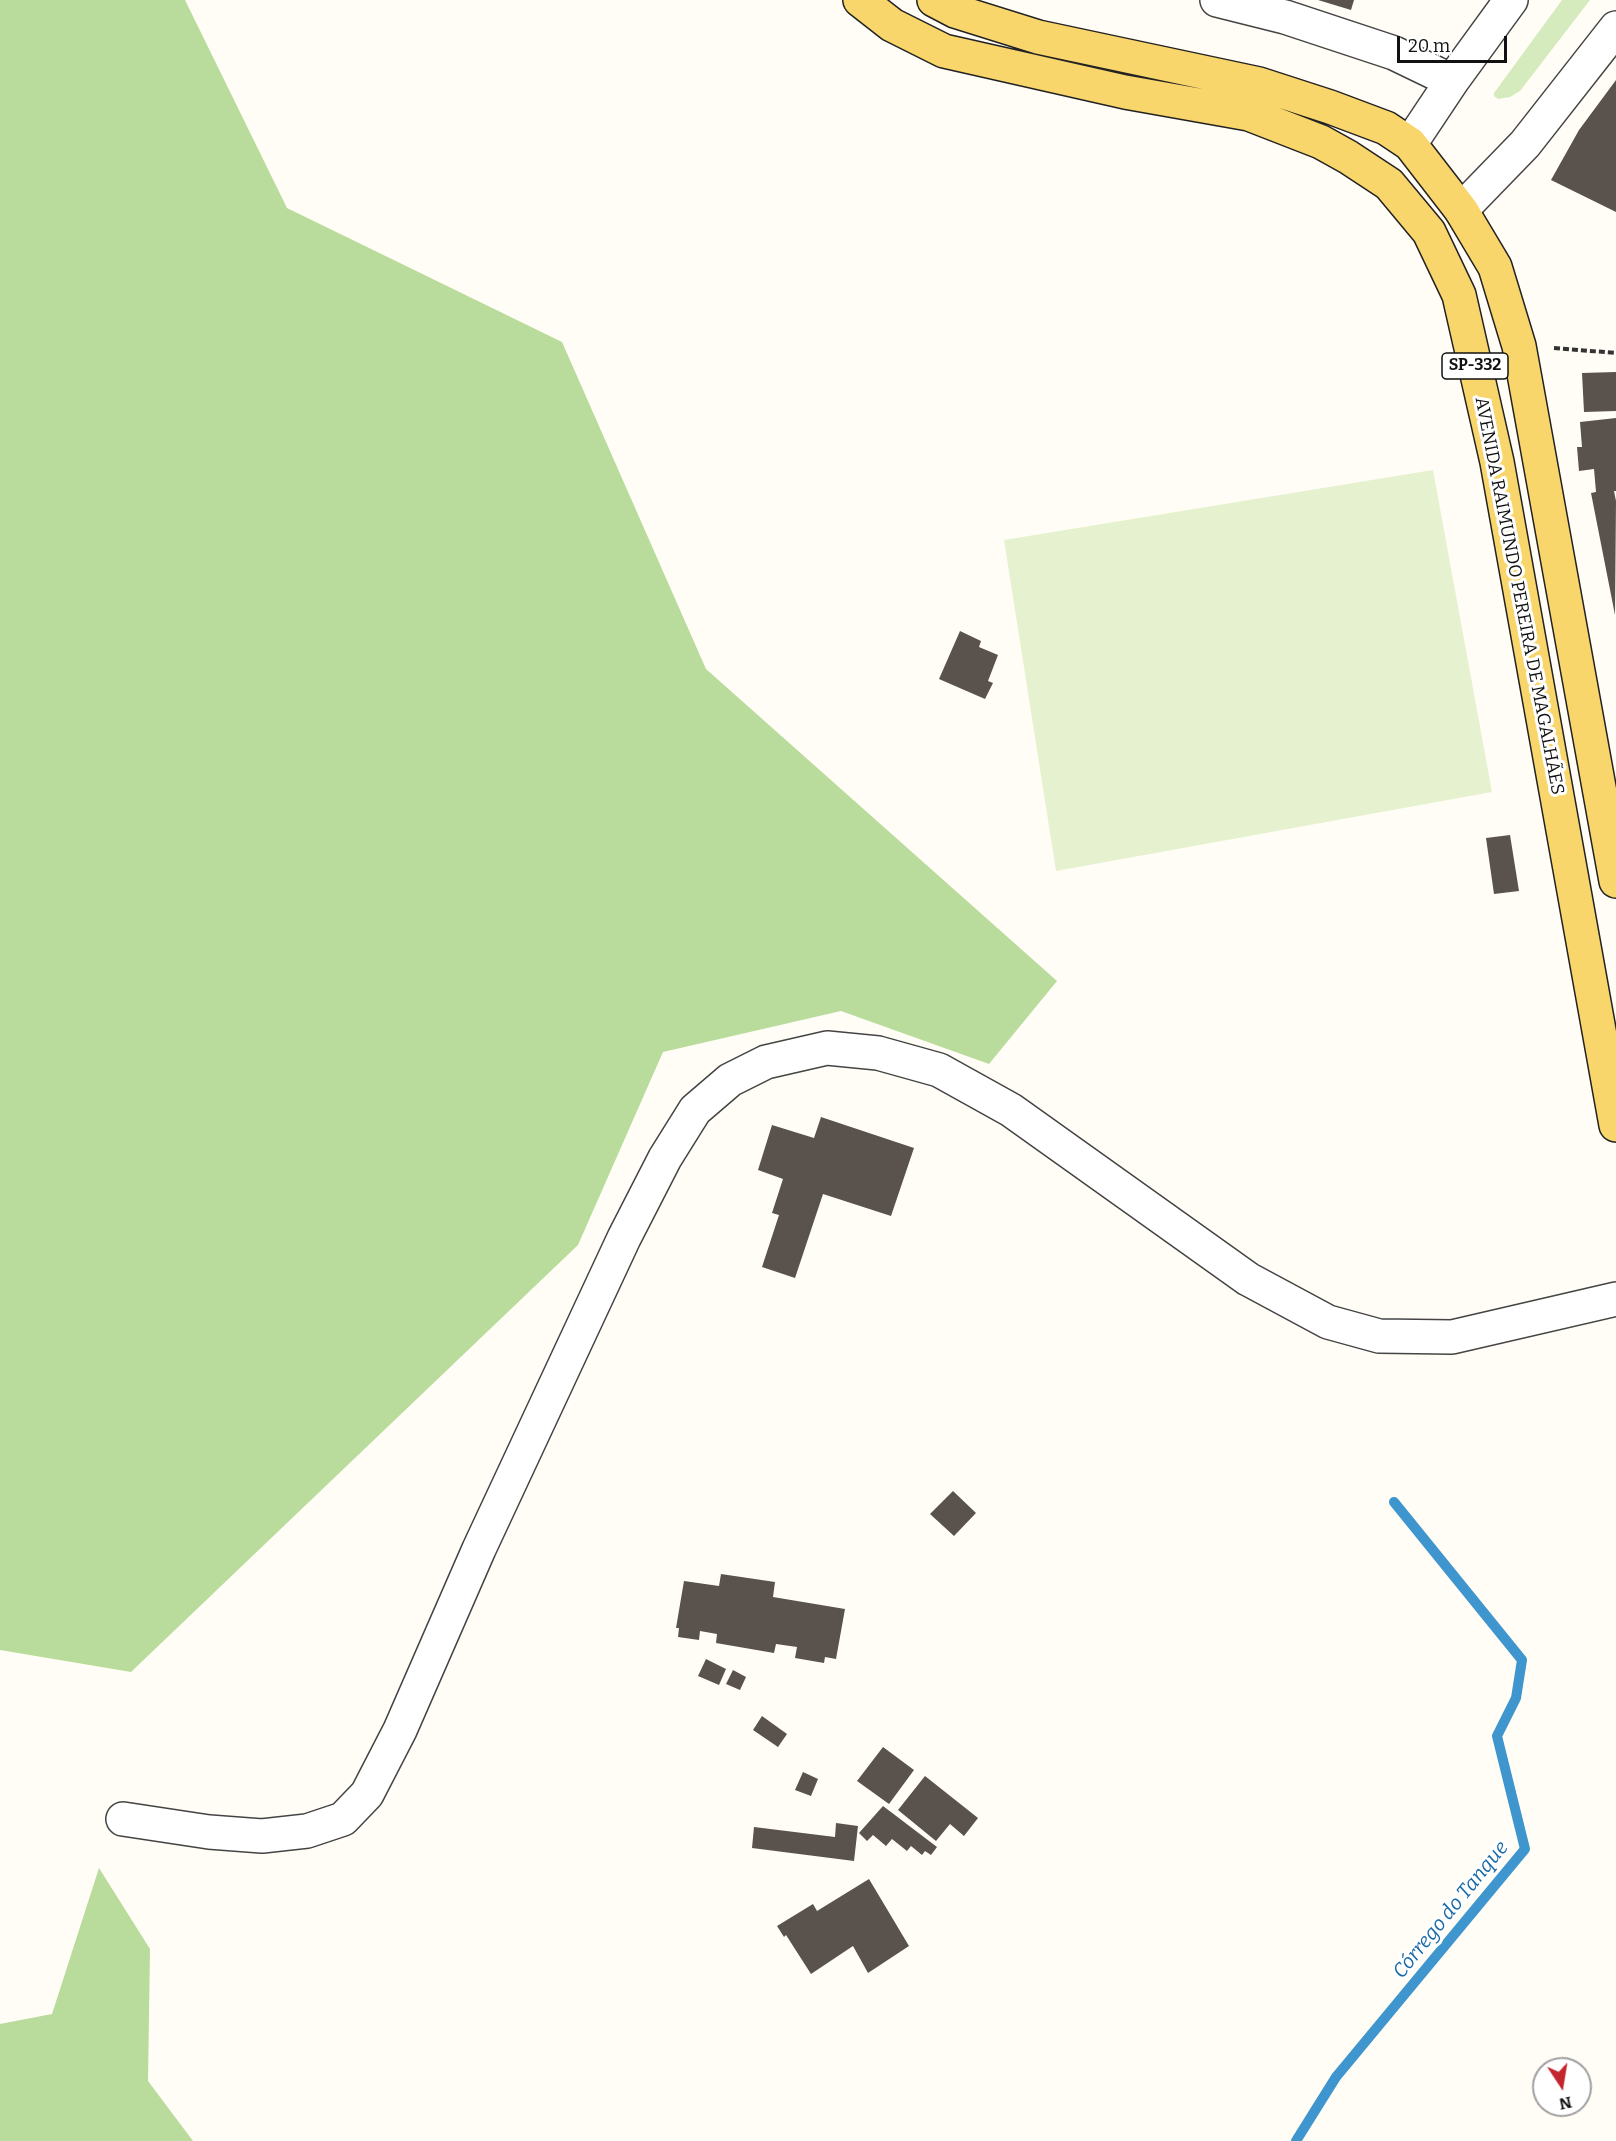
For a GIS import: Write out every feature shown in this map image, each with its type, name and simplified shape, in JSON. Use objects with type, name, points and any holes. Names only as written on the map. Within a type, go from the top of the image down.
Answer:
[{"type":"main road","name":"AVENIDA RAIMUNDO PEREIRA DE MAGALHÃES","points":[[860,0],[892,25],[944,51],[1125,92],[1249,114],[1321,142],[1348,156],[1389,184],[1429,232],[1459,295],[1497,462],[1616,1125]]},
{"type":"main road","name":"SP-332","points":[[934,0],[955,11],[1038,37],[1259,84],[1386,128],[1410,144],[1461,210],[1495,267],[1519,346],[1616,881]]},
{"type":"main road","points":[[1249,114],[1304,121],[1364,145],[1397,167],[1432,206],[1443,213],[1461,210]]},
{"type":"main road","points":[[1410,144],[1406,158],[1408,170],[1458,276],[1459,295]]},
{"type":"street","points":[[1217,0],[1285,18],[1394,53],[1452,81]]},
{"type":"street","points":[[1410,144],[1511,0]]},
{"type":"street","points":[[1461,210],[1525,144],[1616,28]]},
{"type":"street","points":[[123,1819],[209,1832],[261,1836],[307,1831],[343,1819],[368,1794],[400,1730],[479,1549],[624,1238],[665,1158],[695,1110],[730,1080],[766,1062],[827,1048],[878,1053],[939,1070],[1011,1110],[1248,1279],[1328,1322],[1379,1336],[1452,1337],[1616,1299]]},
{"type":"path","points":[[1519,346],[1616,353]]},
{"type":"green space","points":[[0,0],[185,0],[287,208],[562,342],[706,669],[1057,981],[989,1064],[841,1011],[663,1052],[578,1245],[131,1672],[0,1650]]},
{"type":"green space","points":[[1562,0],[1590,0],[1520,91],[1510,97],[1498,99],[1494,93]]},
{"type":"green space","points":[[1433,470],[1492,792],[1056,871],[1004,540]]},
{"type":"green space","points":[[99,1868],[150,1949],[148,2081],[193,2141],[0,2141],[0,2024],[52,2014]]},
{"type":"building","points":[[1318,0],[1354,0],[1351,10]]},
{"type":"building","points":[[1616,80],[1616,212],[1551,180],[1579,130]]},
{"type":"building","points":[[1616,372],[1616,411],[1584,412],[1582,373]]},
{"type":"building","points":[[1616,418],[1615,615],[1591,493],[1596,492],[1594,469],[1579,471],[1577,447],[1582,447],[1580,422]]},
{"type":"building","points":[[960,631],[981,641],[979,647],[998,655],[988,681],[993,683],[985,699],[939,679]]},
{"type":"building","points":[[1510,835],[1519,891],[1494,894],[1486,838]]},
{"type":"building","points":[[821,1117],[914,1148],[891,1216],[823,1194],[795,1278],[762,1267],[779,1215],[772,1213],[783,1179],[758,1170],[772,1125],[814,1138]]},
{"type":"building","points":[[953,1491],[976,1513],[954,1536],[930,1514]]},
{"type":"building","points":[[721,1574],[775,1582],[773,1597],[845,1609],[836,1659],[825,1657],[824,1663],[795,1658],[797,1647],[776,1644],[774,1653],[716,1643],[717,1634],[700,1631],[699,1640],[678,1637],[679,1628],[676,1628],[684,1581],[719,1586]]},
{"type":"building","points":[[706,1659],[726,1669],[719,1685],[698,1676]]},
{"type":"building","points":[[733,1670],[746,1677],[740,1690],[726,1684]]},
{"type":"building","points":[[762,1716],[787,1734],[778,1747],[753,1730]]},
{"type":"building","points":[[883,1747],[914,1770],[889,1804],[857,1781]]},
{"type":"building","points":[[803,1772],[818,1779],[811,1796],[795,1790]]},
{"type":"building","points":[[925,1776],[978,1818],[964,1836],[950,1824],[936,1841],[898,1810]]},
{"type":"building","points":[[883,1806],[937,1847],[931,1855],[925,1851],[922,1855],[911,1846],[907,1851],[892,1839],[886,1846],[873,1835],[867,1841],[859,1833]]},
{"type":"building","points":[[836,1823],[858,1826],[854,1861],[752,1848],[754,1827],[835,1837]]},
{"type":"building","points":[[869,1879],[909,1946],[868,1973],[853,1946],[811,1974],[786,1935],[784,1937],[777,1926],[813,1904],[817,1911]]},
{"type":"waterway","name":"Córrego do Tanque","points":[[1296,2141],[1336,2077],[1525,1849],[1497,1736],[1516,1698],[1522,1660],[1394,1502]]}]
